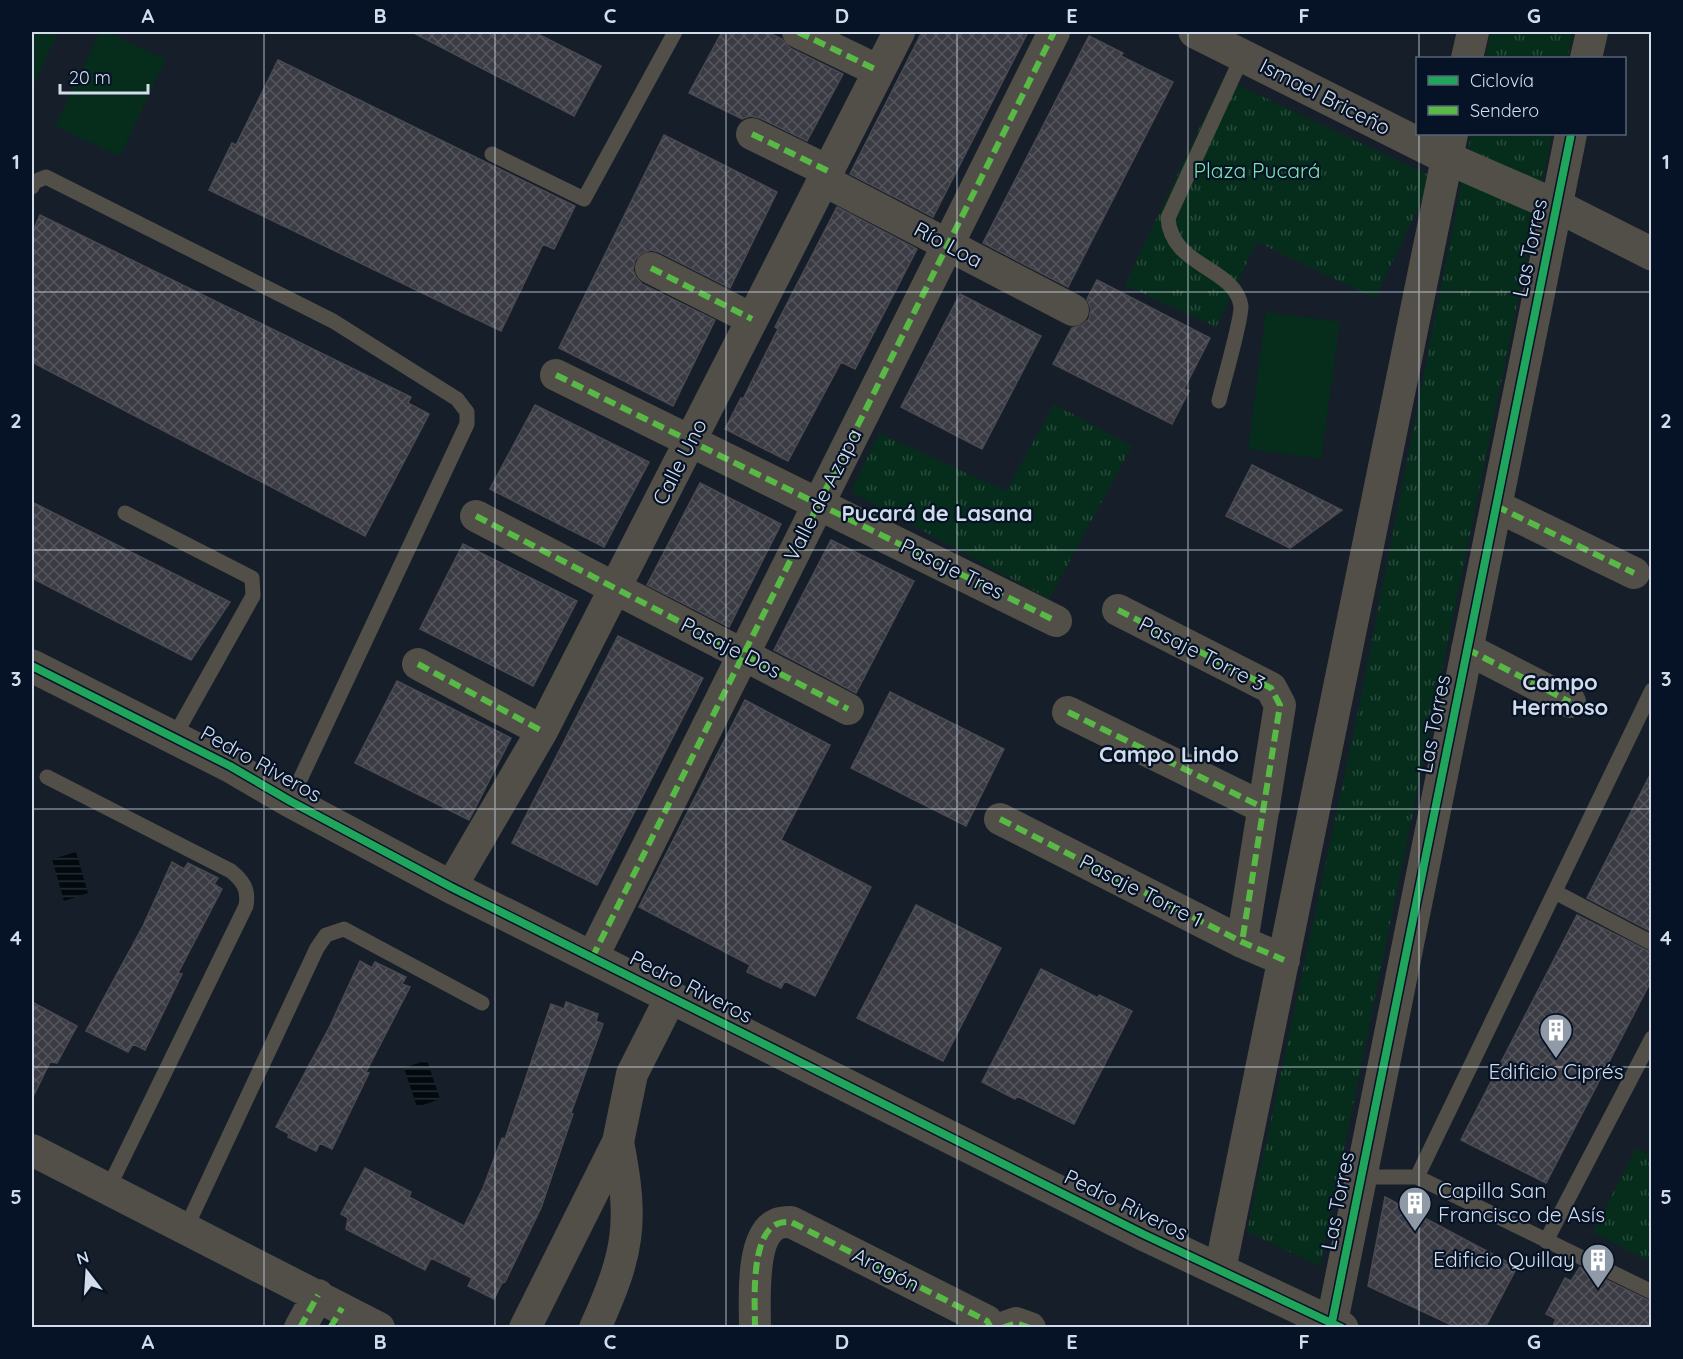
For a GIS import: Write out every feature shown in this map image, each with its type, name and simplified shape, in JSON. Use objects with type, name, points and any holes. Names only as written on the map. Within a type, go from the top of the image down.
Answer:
[{"type":"street","points":[[798,32],[879,71]]},
{"type":"street","name":"Calle Uno","points":[[451,887],[542,731],[899,32]]},
{"type":"street","name":"Valle de Azapa","points":[[592,958],[948,245],[1006,123],[1054,32]]},
{"type":"street","name":"Ismael Briceño","points":[[1195,32],[1416,131]]},
{"type":"street","points":[[1467,57],[1473,32]]},
{"type":"street","points":[[1586,57],[1592,32]]},
{"type":"street","name":"Río Loa","points":[[752,134],[948,245],[1073,310]]},
{"type":"street","name":"Ismael Briceño","points":[[1425,135],[1450,146],[1557,206],[1652,254]]},
{"type":"street","name":"Las Torres","points":[[1337,1325],[1361,1177],[1571,135]]},
{"type":"street","points":[[1220,1270],[1450,146]]},
{"type":"street","points":[[651,268],[752,319]]},
{"type":"street","name":"Pasaje Tres","points":[[556,375],[1056,621]]},
{"type":"street","points":[[1496,506],[1634,573]]},
{"type":"street","name":"Pasaje Dos","points":[[476,516],[848,709]]},
{"type":"street","name":"Pasaje Torre 3","points":[[1118,610],[1271,688],[1280,705],[1264,808]]},
{"type":"street","points":[[1467,649],[1570,702]]},
{"type":"street","points":[[418,664],[542,731]]},
{"type":"street","name":"Pedro Riveros","points":[[32,666],[230,766],[290,801],[451,887],[1220,1270],[1337,1325]]},
{"type":"street","points":[[1068,712],[1264,808],[1242,942]]},
{"type":"street","name":"Pasaje Torre 1","points":[[1000,819],[1242,942],[1284,960]]},
{"type":"street","points":[[531,1327],[618,1142],[632,1074],[671,997]]},
{"type":"street","points":[[595,1328],[617,1278],[625,1251],[628,1209],[618,1142]]},
{"type":"street","points":[[32,1150],[186,1228],[330,1310],[379,1328]]},
{"type":"street","name":"Aragón","points":[[755,1328],[755,1268],[766,1234],[776,1224],[791,1222],[987,1321],[991,1328]]},
{"type":"street","points":[[300,1328],[330,1310]]},
{"type":"street","points":[[1002,1328],[1016,1323],[1030,1328]]},
{"type":"lane","points":[[492,154],[584,199],[675,32]]},
{"type":"lane","points":[[1219,400],[1241,308],[1232,288],[1175,245],[1169,232],[1168,218],[1243,55]]},
{"type":"lane","points":[[32,187],[34,183],[46,177],[333,321],[457,399],[467,412],[467,424],[290,801]]},
{"type":"lane","points":[[125,513],[252,578],[254,596],[174,737]]},
{"type":"lane","points":[[1417,1177],[1652,690]]},
{"type":"lane","points":[[47,777],[231,871],[243,881],[248,895],[246,906],[108,1189]]},
{"type":"lane","points":[[1554,892],[1652,943]]},
{"type":"lane","points":[[186,1228],[317,948],[326,935],[344,929],[482,1003]]},
{"type":"lane","points":[[1546,1241],[1652,1038]]},
{"type":"lane","points":[[1361,1177],[1417,1177],[1652,1292]]},
{"type":"green space","points":[[32,32],[58,32],[32,89]]},
{"type":"green space","points":[[100,32],[107,32],[166,59],[120,156],[55,126]]},
{"type":"green space","points":[[1491,32],[1573,32],[1568,57],[1485,57]]},
{"type":"green space","name":"Plaza Pucará","points":[[1223,78],[1433,177],[1375,298],[1257,242],[1216,327],[1125,285]]},
{"type":"green space","points":[[1471,135],[1552,135],[1320,1266],[1247,1232],[1358,712]]},
{"type":"green space","points":[[1266,312],[1340,322],[1321,459],[1248,449]]},
{"type":"green space","points":[[1054,404],[1132,446],[1049,599],[851,492],[879,433],[1006,491]]},
{"type":"green space","points":[[1636,1148],[1651,1156],[1651,1262],[1593,1232]]},
{"type":"shaded area","points":[[76,852],[88,893],[64,901],[52,859]]},
{"type":"shaded area","points":[[427,1060],[440,1099],[417,1107],[404,1068]]},
{"type":"building","points":[[412,32],[534,32],[601,66],[574,116]]},
{"type":"building","points":[[722,32],[767,32],[782,39],[790,48],[843,74],[807,141],[760,118],[750,116],[742,119],[689,93]]},
{"type":"building","points":[[922,32],[1028,32],[933,217],[850,174]]},
{"type":"building","points":[[1089,36],[1123,53],[1121,56],[1173,82],[1068,287],[983,243]]},
{"type":"building","points":[[278,60],[575,206],[554,249],[543,244],[501,331],[209,190],[232,143],[236,145]]},
{"type":"building","points":[[664,135],[777,192],[730,288],[659,252],[651,250],[642,253],[635,260],[633,270],[642,284],[715,320],[673,406],[559,348]]},
{"type":"building","points":[[837,207],[917,249],[855,369],[841,362],[788,461],[725,429],[741,398],[743,399],[778,329],[775,327]]},
{"type":"building","points":[[40,215],[411,397],[408,403],[429,414],[365,536],[32,362],[32,233]]},
{"type":"building","points":[[1097,280],[1210,338],[1184,389],[1189,391],[1172,424],[1053,364],[1072,328],[1082,325],[1089,319],[1091,309],[1087,299]]},
{"type":"building","points":[[960,294],[1041,336],[982,449],[901,407]]},
{"type":"building","points":[[535,405],[649,462],[604,547],[490,489]]},
{"type":"building","points":[[1252,465],[1342,510],[1290,548],[1226,516]]},
{"type":"building","points":[[700,483],[781,524],[729,627],[647,585]]},
{"type":"building","points":[[32,502],[230,602],[191,660],[32,578]]},
{"type":"building","points":[[831,540],[914,581],[856,693],[774,650]]},
{"type":"building","points":[[463,544],[577,601],[533,686],[420,629]]},
{"type":"building","points":[[618,636],[703,678],[597,885],[512,843]]},
{"type":"building","points":[[397,681],[511,738],[469,820],[355,763]]},
{"type":"building","points":[[890,692],[1004,749],[966,826],[851,768]]},
{"type":"building","points":[[745,700],[830,745],[781,840],[871,887],[815,996],[785,981],[781,988],[747,972],[750,965],[639,907]]},
{"type":"building","points":[[1652,771],[1652,932],[1587,898]]},
{"type":"building","points":[[172,862],[184,869],[188,863],[218,878],[214,884],[222,889],[178,973],[182,974],[145,1050],[133,1044],[128,1052],[86,1031],[143,926]]},
{"type":"building","points":[[916,905],[1001,948],[943,1061],[857,1018]]},
{"type":"building","name":"Edificio Ciprés","points":[[1577,915],[1652,953],[1652,979],[1546,1183],[1461,1140]]},
{"type":"building","points":[[360,961],[372,968],[375,962],[406,977],[402,984],[410,987],[366,1072],[369,1073],[332,1149],[320,1143],[316,1151],[288,1137],[289,1134],[276,1127],[330,1026]]},
{"type":"building","points":[[1041,969],[1098,998],[1099,995],[1132,1011],[1074,1124],[982,1082]]},
{"type":"building","points":[[32,1002],[77,1026],[57,1063],[50,1062],[32,1099]]},
{"type":"building","points":[[566,1002],[598,1014],[596,1021],[603,1024],[571,1113],[573,1114],[541,1208],[505,1282],[502,1283],[494,1299],[468,1286],[472,1278],[431,1258],[425,1270],[346,1229],[348,1218],[341,1214],[365,1168],[411,1192],[409,1197],[464,1226],[483,1188],[502,1138],[505,1139],[551,1004],[564,1009]]},
{"type":"building","name":"Capilla San Francisco de Asís","points":[[1385,1197],[1517,1267],[1485,1328],[1458,1328],[1368,1286]]},
{"type":"building","name":"Edificio Quillay","points":[[1580,1267],[1652,1302],[1652,1328],[1552,1328],[1556,1319],[1546,1314],[1565,1278],[1571,1281]]},
{"type":"marked path","points":[[798,32],[879,71]]},
{"type":"marked path","points":[[592,958],[1054,32]]},
{"type":"marked path","points":[[752,134],[828,171]]},
{"type":"marked path","points":[[651,268],[752,319]]},
{"type":"marked path","points":[[556,375],[1056,621]]},
{"type":"marked path","points":[[1496,506],[1634,573]]},
{"type":"marked path","points":[[476,516],[848,709]]},
{"type":"marked path","points":[[1118,610],[1271,688],[1280,705],[1242,942]]},
{"type":"marked path","points":[[1467,649],[1570,702]]},
{"type":"marked path","points":[[418,664],[542,731]]},
{"type":"marked path","points":[[1068,712],[1264,808]]},
{"type":"marked path","points":[[1000,819],[1242,942],[1284,960]]},
{"type":"marked path","points":[[755,1328],[758,1256],[768,1231],[782,1222],[791,1222],[987,1321],[991,1328]]},
{"type":"marked path","points":[[300,1328],[318,1295]]},
{"type":"marked path","points":[[330,1328],[342,1308]]},
{"type":"marked path","points":[[1002,1328],[1016,1323],[1030,1328]]},
{"type":"cycle path","points":[[1332,1322],[1571,135]]},
{"type":"cycle path","points":[[32,666],[230,766],[290,801],[451,887],[1143,1234],[1342,1328]]},
{"type":"place","name":"Edificio Ciprés","points":[[1556,1059]]},
{"type":"place","name":"Capilla San Francisco de Asís","points":[[1415,1232]]},
{"type":"place","name":"Edificio Quillay","points":[[1598,1289]]},
{"type":"district","name":"Pucará de Lasana","points":[[937,513]]},
{"type":"district","name":"Campo Hermoso","points":[[1560,694]]},
{"type":"district","name":"Campo Lindo","points":[[1169,754]]}]
